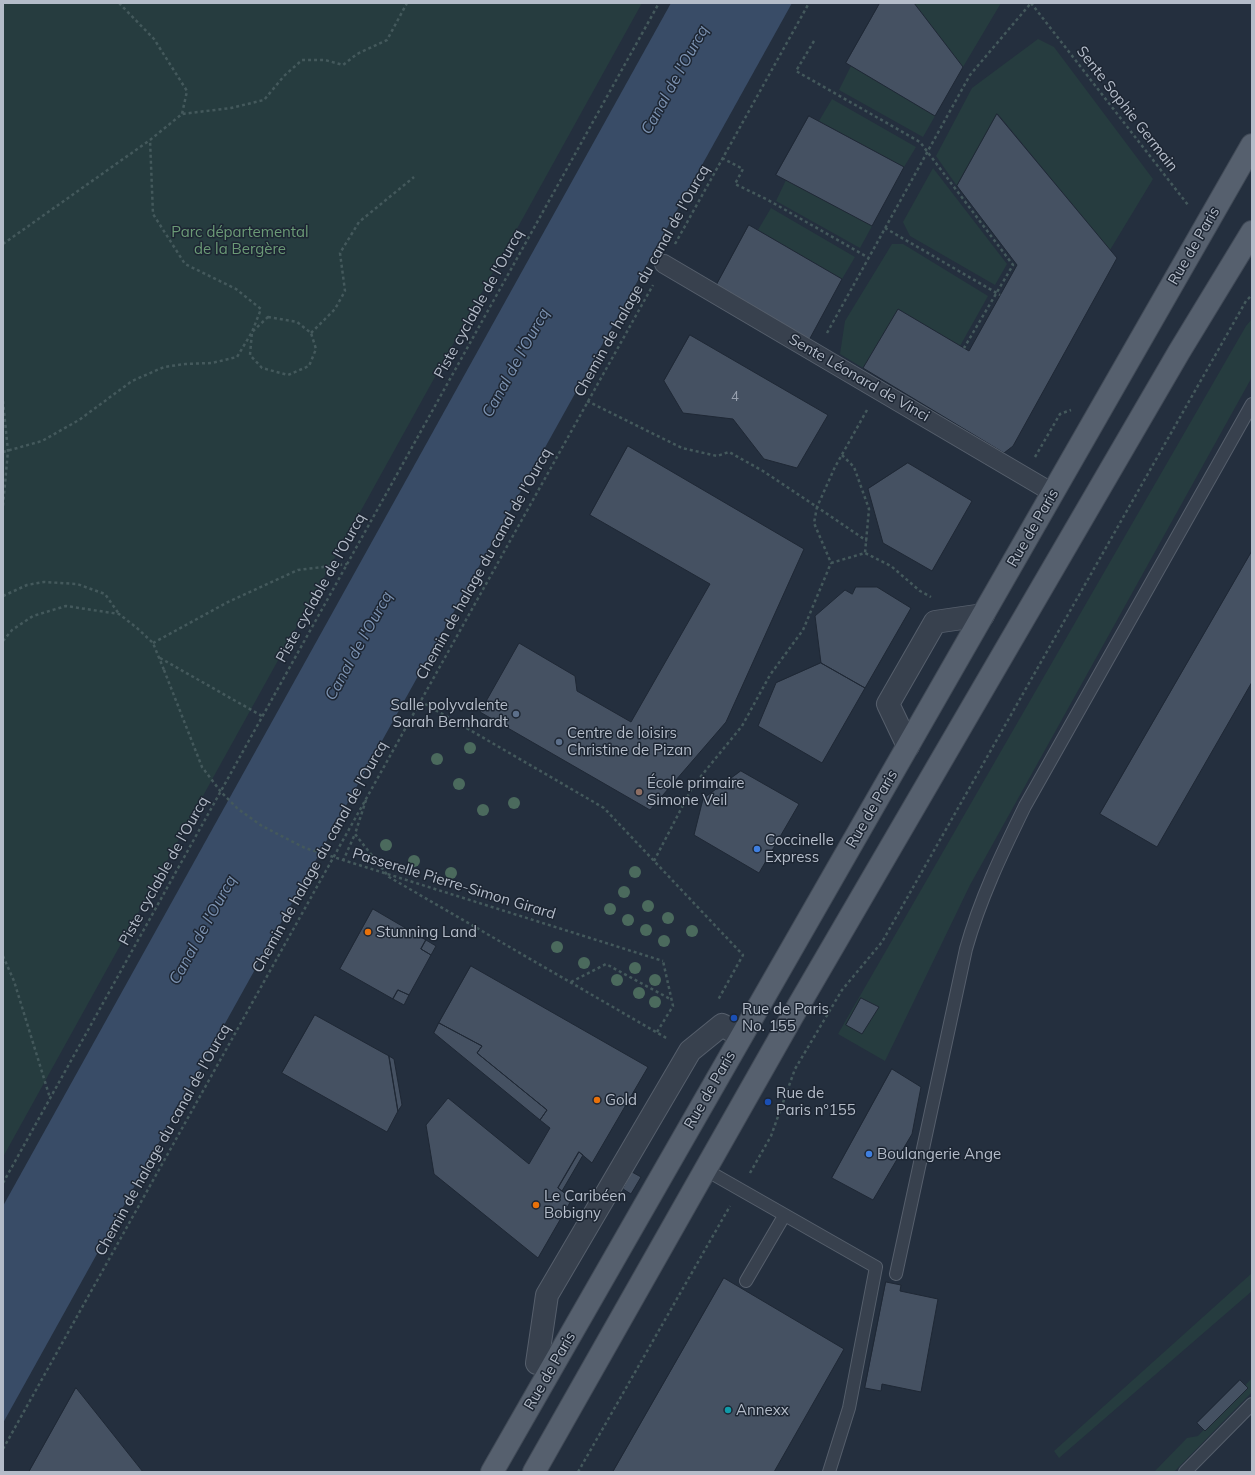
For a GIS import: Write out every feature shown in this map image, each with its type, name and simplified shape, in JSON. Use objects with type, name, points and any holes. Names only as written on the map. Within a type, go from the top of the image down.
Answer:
[{"type":"main road","name":"Rue de Paris","points":[[492,1472],[1252,146]]},
{"type":"main road","points":[[534,1472],[786,1028],[1179,352],[1252,232]]},
{"type":"street","name":"Sente Léonard de Vinci","points":[[664,264],[879,389],[1053,493]]},
{"type":"street","points":[[908,746],[888,704],[935,622],[983,615]]},
{"type":"street","points":[[538,1363],[547,1296],[690,1051],[722,1025],[741,1036]]},
{"type":"lane","points":[[896,1274],[966,949],[975,919],[993,872],[1025,806],[1252,404]]},
{"type":"lane","points":[[706,1170],[739,1191],[876,1267],[849,1408],[829,1472]]},
{"type":"lane","points":[[746,1281],[784,1216]]},
{"type":"lane","points":[[1185,1472],[1252,1404]]},
{"type":"path","points":[[119,3],[154,39],[187,91],[182,114]]},
{"type":"path","points":[[3,244],[150,140],[182,114],[231,108],[264,100],[284,76],[302,60],[325,60],[343,64],[357,54],[387,40],[407,3]]},
{"type":"path","name":"Piste cyclable de l'Ourcq","points":[[3,1183],[659,3]]},
{"type":"path","name":"Chemin de halage du canal de l'Ourcq","points":[[3,1449],[809,3]]},
{"type":"path","points":[[816,352],[970,75],[1031,3]]},
{"type":"path","name":"Sente Sophie Germain","points":[[1031,3],[1185,200],[1204,229]]},
{"type":"path","points":[[814,41],[796,71],[920,142],[1013,265],[964,348]]},
{"type":"path","points":[[3,452],[42,441],[79,420],[132,381],[164,367],[185,364],[212,363],[237,357],[252,332],[261,309],[236,289],[185,264],[153,214],[150,140]]},
{"type":"path","points":[[722,158],[743,168],[735,184],[768,200],[869,258]]},
{"type":"path","points":[[311,333],[335,309],[344,291],[340,253],[359,222],[414,177]]},
{"type":"path","points":[[885,228],[1000,295]]},
{"type":"path","points":[[578,1472],[771,1136],[796,1069],[842,990],[882,942],[1246,301],[1252,295]]},
{"type":"path","points":[[268,317],[296,322],[311,333],[316,349],[309,366],[288,375],[262,368],[250,355],[252,332],[268,317]]},
{"type":"path","points":[[654,861],[693,786],[742,726],[770,675],[803,630],[831,563],[814,523],[817,507],[842,455],[879,389]]},
{"type":"path","points":[[3,401],[8,451],[3,506]]},
{"type":"path","points":[[587,401],[682,448],[717,456],[729,452],[762,471],[867,541]]},
{"type":"path","points":[[842,455],[854,467],[869,509],[865,553]]},
{"type":"path","points":[[831,563],[865,553],[891,566],[920,591]]},
{"type":"path","points":[[3,596],[27,585],[44,582],[76,584],[105,594],[119,614],[153,643],[228,602],[298,570],[347,564]]},
{"type":"path","points":[[3,641],[12,630],[33,616],[66,606],[119,614]]},
{"type":"path","name":"Passerelle Pierre-Simon Girard","points":[[153,643],[202,767],[221,792],[238,809],[262,826],[304,848],[439,889],[663,961],[672,1000]]},
{"type":"path","points":[[160,658],[262,716]]},
{"type":"path","points":[[420,701],[604,808],[743,955],[716,1003]]},
{"type":"path","points":[[343,861],[355,834],[368,794]]},
{"type":"path","points":[[355,834],[389,877],[690,1051]]},
{"type":"path","points":[[3,957],[14,980],[50,1099]]},
{"type":"path","points":[[571,983],[606,964],[672,1000],[673,1006],[657,1032]]},
{"type":"green space","name":"Parc départemental de la Bergère","points":[[3,3],[642,3],[3,1157]]},
{"type":"green space","points":[[914,3],[1001,3],[963,67]]},
{"type":"green space","points":[[1038,39],[1054,47],[1153,179],[1110,250],[998,114],[957,186],[936,156],[972,88]]},
{"type":"green space","points":[[851,66],[935,116],[923,137],[839,90]]},
{"type":"green space","points":[[832,99],[916,147],[904,167],[819,121]]},
{"type":"green space","points":[[933,168],[1007,264],[995,285],[910,236],[903,222]]},
{"type":"green space","points":[[786,180],[872,226],[860,248],[776,201]]},
{"type":"green space","points":[[771,208],[855,257],[842,279],[758,230]]},
{"type":"green space","points":[[892,244],[903,244],[988,296],[960,346],[898,309],[863,368],[840,354],[845,321]]},
{"type":"green space","points":[[1252,319],[1252,377],[970,885],[885,1061],[838,1034],[1246,326]]},
{"type":"green space","points":[[1252,1273],[1252,1291],[1059,1458],[1054,1451]]},
{"type":"green space","points":[[1252,1378],[1252,1392],[1174,1472],[1154,1472],[1187,1438],[1198,1436]]},
{"type":"water","name":"Canal de l'Ourcq","points":[[671,3],[792,3],[3,1423],[3,1206]]},
{"type":"building","points":[[880,3],[914,3],[963,67],[935,116],[846,63]]},
{"type":"building","points":[[997,114],[1117,258],[1013,446],[1004,453],[863,368],[898,309],[969,351],[1017,265],[957,186]]},
{"type":"building","points":[[809,116],[904,167],[872,226],[776,175]]},
{"type":"building","points":[[749,225],[842,279],[808,342],[716,286]]},
{"type":"building","points":[[690,335],[828,415],[797,468],[764,459],[733,419],[683,413],[664,381]]},
{"type":"building","points":[[628,446],[804,549],[726,722],[650,810],[480,712],[519,643],[575,676],[577,691],[631,722],[710,584],[590,515]]},
{"type":"building","points":[[908,463],[972,501],[932,571],[883,543],[868,489]]},
{"type":"building","points":[[1252,551],[1252,682],[1157,847],[1100,814]]},
{"type":"building","points":[[856,587],[877,587],[911,608],[865,688],[821,663],[815,616],[845,590],[852,594]]},
{"type":"building","points":[[821,663],[865,688],[822,763],[758,726],[776,683]]},
{"type":"building","points":[[741,771],[799,804],[759,873],[694,835],[703,799]]},
{"type":"building","points":[[373,909],[426,940],[421,949],[431,955],[409,995],[398,990],[393,999],[340,969]]},
{"type":"building","points":[[426,940],[436,946],[431,955],[421,949]]},
{"type":"building","points":[[471,966],[648,1067],[592,1163],[579,1152],[558,1188],[572,1199],[538,1258],[434,1174],[426,1125],[448,1098],[529,1164],[550,1128],[540,1120],[547,1110],[477,1053],[482,1046],[439,1023]]},
{"type":"building","points":[[398,990],[409,995],[404,1005],[393,999]]},
{"type":"building","points":[[861,998],[879,1007],[862,1034],[846,1025]]},
{"type":"building","points":[[315,1015],[389,1056],[398,1111],[387,1132],[282,1073]]},
{"type":"building","points":[[439,1023],[482,1046],[477,1053],[547,1110],[540,1120],[434,1033]]},
{"type":"building","points":[[389,1056],[394,1059],[402,1105],[398,1111]]},
{"type":"building","points":[[892,1069],[921,1087],[912,1134],[873,1200],[832,1178]]},
{"type":"building","points":[[579,1152],[583,1155],[562,1191],[558,1188]]},
{"type":"building","points":[[632,1172],[641,1177],[631,1194],[623,1189]]},
{"type":"building","name":"Annexx","points":[[724,1278],[844,1349],[774,1472],[613,1472]]},
{"type":"building","points":[[886,1282],[901,1285],[900,1291],[938,1299],[921,1392],[882,1384],[881,1391],[865,1388]]},
{"type":"building","points":[[1240,1380],[1248,1388],[1205,1431],[1197,1423]]},
{"type":"building","points":[[76,1388],[77,1389],[143,1472],[29,1472]]},
{"type":"place","name":"Salle polyvalente Sarah Bernhardt","points":[[516,714]]},
{"type":"place","name":"Centre de loisirs Christine de Pizan","points":[[559,742]]},
{"type":"place","name":"École primaire Simone Veil","points":[[639,792]]},
{"type":"place","name":"Coccinelle Express","points":[[757,849]]},
{"type":"place","name":"Stunning Land","points":[[368,932]]},
{"type":"place","name":"Rue de Paris No. 155","points":[[734,1018]]},
{"type":"place","name":"Gold","points":[[597,1100]]},
{"type":"place","name":"Rue de Paris n°155","points":[[768,1102]]},
{"type":"place","name":"Boulangerie Ange","points":[[869,1154]]},
{"type":"place","name":"Le Caribéen Bobigny","points":[[536,1205]]},
{"type":"place","name":"Annexx","points":[[728,1410]]}]
